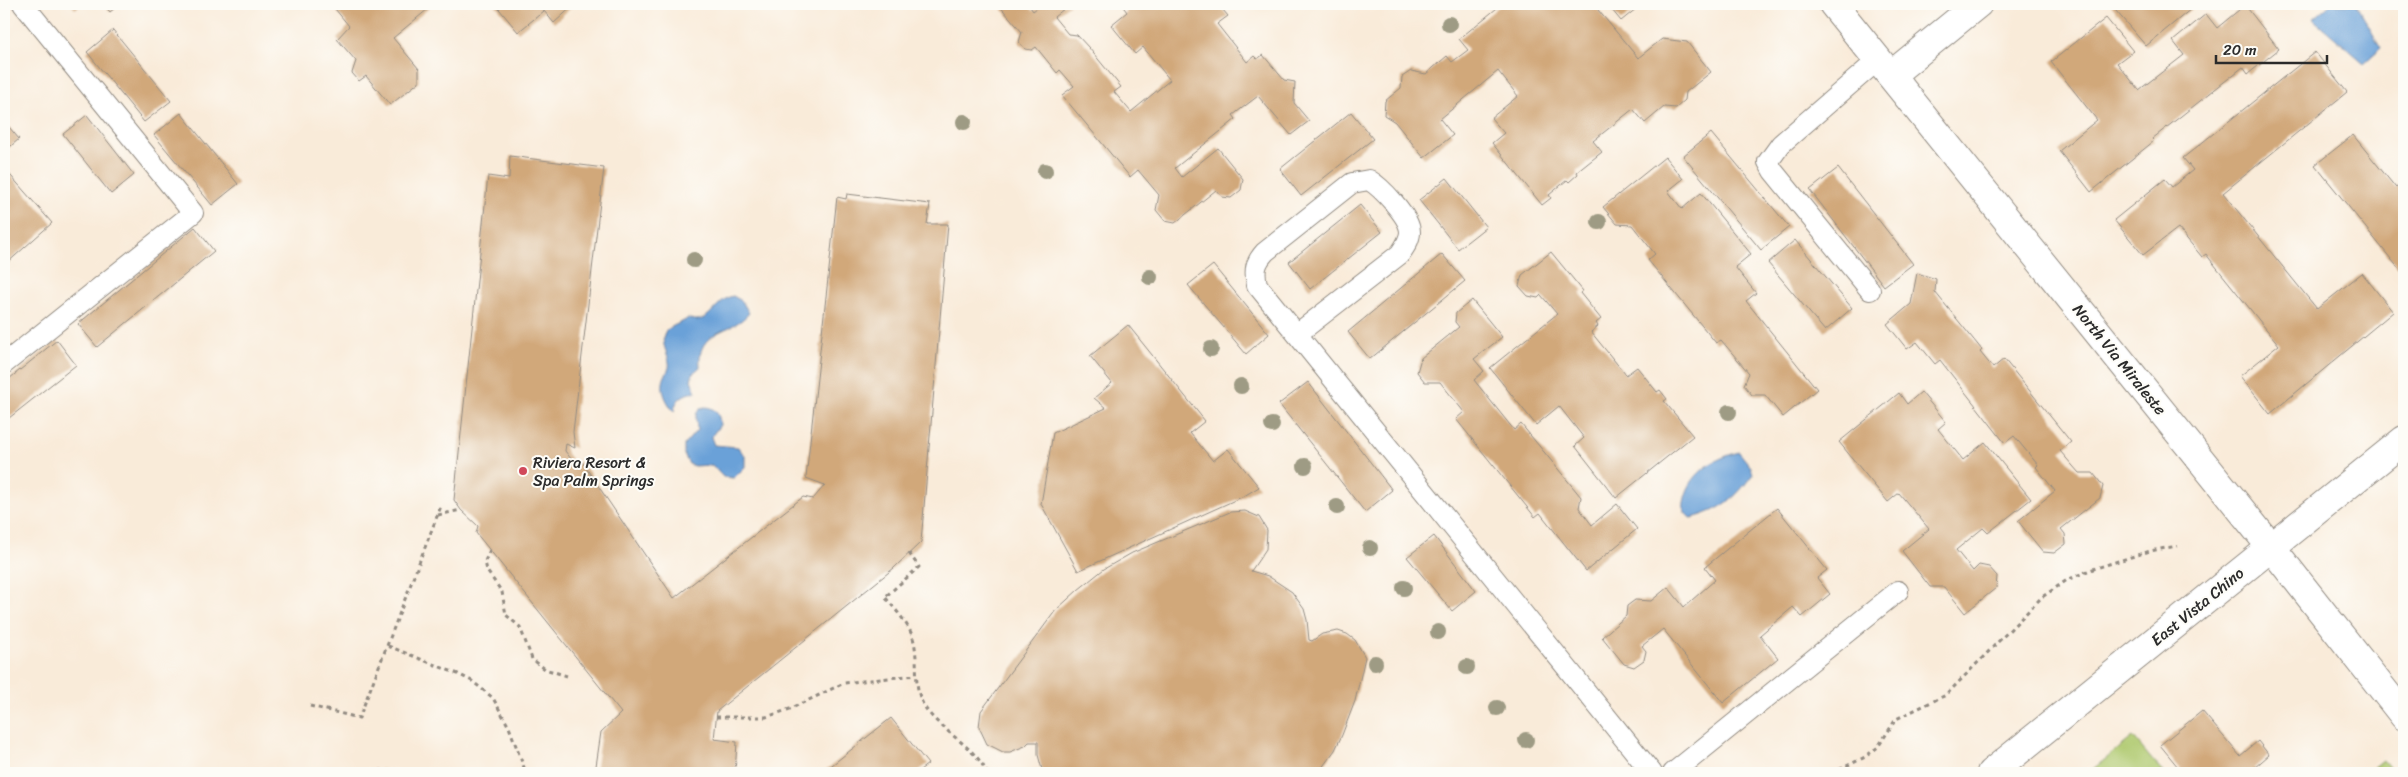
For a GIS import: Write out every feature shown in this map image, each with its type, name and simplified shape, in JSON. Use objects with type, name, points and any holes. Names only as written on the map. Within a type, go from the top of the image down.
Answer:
[{"type":"street","name":"North Via Miraleste","points":[[1833,4],[2271,547],[2404,716]]},
{"type":"street","points":[[1885,67],[1978,4]]},
{"type":"street","name":"East Vista Chino","points":[[1991,773],[2404,440]]},
{"type":"lane","points":[[4,364],[193,213],[23,4]]},
{"type":"lane","points":[[1870,290],[1773,171],[1768,162],[1781,144],[1885,67]]},
{"type":"lane","points":[[1297,334],[1400,254],[1407,244],[1410,232],[1406,218],[1378,185],[1369,180],[1352,183],[1257,261],[1254,273],[1257,284],[1297,334],[1652,773]]},
{"type":"lane","points":[[1673,773],[1898,591]]},
{"type":"path","points":[[310,706],[359,718],[441,506]]},
{"type":"path","points":[[438,515],[461,510]]},
{"type":"path","points":[[1832,773],[1865,758],[1878,747],[1896,719],[1946,694],[2042,597],[2067,580],[2090,570],[2176,546]]},
{"type":"path","points":[[490,550],[485,561],[487,571],[502,592],[506,615],[520,627],[532,659],[545,668],[567,676]]},
{"type":"path","points":[[909,553],[919,566],[885,597],[902,618],[913,638],[917,688],[926,709],[970,751],[987,773]]},
{"type":"path","points":[[388,646],[458,674],[472,681],[493,698],[509,727],[526,773]]},
{"type":"path","points":[[716,717],[766,717],[790,709],[844,683],[916,675]]},
{"type":"green space","points":[[2133,737],[2163,773],[2088,773]]},
{"type":"green space","points":[[2383,760],[2394,773],[2367,773]]},
{"type":"water","points":[[2331,4],[2356,4],[2381,48],[2364,63],[2313,19]]},
{"type":"water","points":[[733,296],[742,301],[749,313],[734,325],[717,333],[704,345],[700,354],[700,367],[693,373],[691,380],[696,392],[681,397],[676,404],[674,412],[663,390],[663,381],[669,366],[663,342],[665,332],[688,318],[695,320],[707,316],[721,302]]},
{"type":"water","points":[[704,407],[714,410],[719,418],[720,425],[711,437],[714,445],[738,447],[745,456],[745,467],[734,478],[723,477],[712,465],[694,466],[689,464],[684,455],[684,445],[697,430],[696,420],[698,411]]},
{"type":"water","points":[[1739,452],[1751,467],[1753,474],[1746,483],[1734,497],[1720,507],[1692,518],[1687,515],[1684,510],[1684,502],[1691,483],[1696,476],[1711,464]]},
{"type":"building","points":[[71,4],[82,4],[75,9]]},
{"type":"building","points":[[103,4],[120,4],[110,12]]},
{"type":"building","points":[[331,4],[434,4],[393,38],[419,69],[419,82],[390,105],[366,76],[359,81],[352,73],[356,61],[337,39],[349,26]]},
{"type":"building","points":[[495,4],[575,4],[554,23],[544,11],[518,32]]},
{"type":"building","points":[[998,4],[1028,4],[1033,11],[1042,4],[1070,4],[1054,17],[1068,34],[1077,35],[1121,87],[1114,92],[1131,112],[1170,80],[1143,47],[1135,54],[1111,25],[1127,12],[1121,4],[1218,4],[1228,16],[1217,24],[1247,62],[1254,56],[1257,59],[1263,55],[1284,80],[1295,82],[1294,103],[1309,121],[1291,135],[1258,96],[1233,115],[1236,119],[1175,168],[1182,177],[1218,148],[1243,179],[1241,190],[1231,198],[1222,197],[1216,190],[1175,223],[1165,221],[1156,210],[1159,195],[1138,170],[1130,177],[1062,95],[1074,86],[1060,70],[1057,73],[1036,47],[1032,50],[1025,49],[1019,42],[1022,32]]},
{"type":"building","points":[[1502,4],[1593,4],[1638,58],[1662,39],[1687,42],[1711,72],[1686,92],[1685,100],[1676,108],[1664,107],[1645,123],[1633,109],[1593,141],[1602,152],[1577,172],[1578,174],[1569,182],[1567,180],[1549,195],[1551,198],[1542,205],[1492,143],[1504,133],[1491,118],[1518,96],[1498,71],[1440,119],[1453,135],[1424,158],[1395,122],[1384,115],[1385,101],[1401,88],[1402,77],[1411,71],[1426,74],[1447,56],[1452,62],[1468,50],[1459,39]]},
{"type":"building","points":[[1607,4],[1642,4],[1621,21]]},
{"type":"building","points":[[2110,4],[2197,4],[2146,46]]},
{"type":"building","points":[[2245,5],[2279,49],[2248,74],[2243,67],[2152,139],[2154,141],[2091,192],[2059,151],[2097,120],[2051,62],[2106,18],[2133,51],[2117,63],[2139,90],[2184,55],[2173,41],[2206,14],[2217,28]]},
{"type":"building","points":[[113,30],[171,101],[144,122],[87,52]]},
{"type":"building","points":[[2315,52],[2347,92],[2223,193],[2317,309],[2362,273],[2393,312],[2270,414],[2240,376],[2279,345],[2206,254],[2202,257],[2178,228],[2143,255],[2114,220],[2165,179],[2172,187],[2193,170],[2183,158]]},
{"type":"building","points":[[1351,112],[1373,139],[1301,196],[1280,169]]},
{"type":"building","points":[[181,113],[238,184],[212,205],[154,135]]},
{"type":"building","points":[[87,115],[134,175],[111,194],[63,134]]},
{"type":"building","points":[[4,121],[19,139],[4,152]]},
{"type":"building","points":[[1711,133],[1789,227],[1761,250],[1683,156]]},
{"type":"building","points":[[2353,135],[2396,188],[2404,181],[2404,275],[2315,165]]},
{"type":"building","name":"Riviera Resort & Spa Palm Springs","points":[[510,156],[604,168],[573,432],[575,448],[566,444],[565,451],[575,464],[582,462],[674,598],[803,497],[813,499],[825,485],[806,478],[837,197],[846,199],[847,194],[930,204],[927,224],[948,224],[921,542],[894,568],[717,711],[714,739],[737,742],[735,773],[595,773],[601,732],[621,713],[476,533],[478,526],[461,510],[454,500],[488,176],[509,179]]},
{"type":"building","points":[[1665,157],[1683,179],[1668,191],[1682,209],[1701,193],[1751,254],[1735,267],[1756,293],[1746,301],[1817,389],[1783,417],[1765,395],[1752,395],[1744,385],[1749,373],[1721,340],[1716,343],[1648,260],[1655,254],[1632,225],[1617,224],[1603,207]]},
{"type":"building","points":[[4,168],[52,223],[6,264],[4,261]]},
{"type":"building","points":[[1838,168],[1913,264],[1884,286],[1810,190]]},
{"type":"building","points":[[1447,178],[1486,227],[1458,249],[1419,200]]},
{"type":"building","points":[[1360,205],[1382,232],[1310,289],[1289,262]]},
{"type":"building","points":[[195,227],[214,251],[97,347],[78,324]]},
{"type":"building","points":[[1795,240],[1852,308],[1825,331],[1768,263]]},
{"type":"building","points":[[1551,252],[1583,291],[1580,293],[1601,319],[1596,323],[1598,326],[1591,332],[1626,375],[1637,367],[1657,392],[1660,390],[1667,399],[1664,401],[1693,436],[1616,498],[1575,446],[1584,438],[1559,406],[1536,425],[1490,368],[1557,314],[1541,295],[1538,298],[1528,296],[1519,286],[1522,275]]},
{"type":"building","points":[[1442,254],[1465,281],[1370,359],[1348,332]]},
{"type":"building","points":[[1213,265],[1269,334],[1246,354],[1188,285]]},
{"type":"building","points":[[1917,273],[1936,279],[1935,292],[1982,350],[1980,352],[1993,368],[2004,359],[2071,442],[2060,451],[2079,473],[2093,473],[2103,486],[2100,498],[2061,529],[2065,534],[2066,544],[2054,553],[2043,552],[2018,521],[2055,491],[2036,467],[2038,465],[2014,436],[2005,443],[1940,360],[1935,364],[1917,342],[1907,349],[1887,324],[1911,304]]},
{"type":"building","points":[[1472,300],[1502,337],[1474,359],[1484,371],[1474,380],[1514,430],[1521,424],[1581,497],[1579,508],[1592,525],[1617,504],[1637,529],[1586,571],[1540,513],[1535,517],[1456,419],[1464,412],[1440,382],[1425,382],[1417,372],[1421,358],[1459,327],[1455,322],[1456,313]]},
{"type":"building","points":[[1128,325],[1205,421],[1190,433],[1213,461],[1228,449],[1259,487],[1244,496],[1078,571],[1041,504],[1053,433],[1106,408],[1094,398],[1112,383],[1090,356]]},
{"type":"building","points":[[57,340],[76,365],[4,422],[4,383]]},
{"type":"building","points":[[1308,382],[1392,490],[1365,512],[1279,404]]},
{"type":"building","points":[[1921,392],[1946,422],[1938,429],[1963,460],[1985,442],[2031,499],[1988,533],[1983,528],[1956,550],[1973,571],[1979,565],[1989,567],[1997,576],[1996,588],[1965,613],[1944,587],[1930,587],[1902,551],[1929,529],[1899,493],[1888,502],[1839,442],[1899,393],[1907,404]]},
{"type":"building","points":[[1777,508],[1827,570],[1817,578],[1830,594],[1802,617],[1793,607],[1760,635],[1778,658],[1723,703],[1663,629],[1642,646],[1646,651],[1644,660],[1634,667],[1624,664],[1602,637],[1626,616],[1627,606],[1635,600],[1651,601],[1668,587],[1684,607],[1715,580],[1705,567]]},
{"type":"building","points":[[1245,511],[1259,517],[1267,530],[1266,549],[1251,571],[1268,576],[1292,592],[1304,609],[1309,640],[1312,641],[1322,634],[1338,631],[1347,634],[1355,640],[1365,657],[1355,701],[1342,735],[1335,750],[1318,773],[1043,773],[1038,755],[1038,742],[1029,742],[1025,746],[1010,752],[1003,752],[987,744],[979,727],[981,711],[1056,610],[1078,590],[1104,569],[1132,553],[1230,512]]},
{"type":"building","points":[[1434,536],[1476,591],[1452,611],[1407,557]]},
{"type":"building","points":[[2202,711],[2240,756],[2258,741],[2269,755],[2254,768],[2258,773],[2183,773],[2160,745]]},
{"type":"building","points":[[891,718],[928,764],[916,773],[822,773]]},
{"type":"building","points":[[381,769],[395,773],[374,773]]},
{"type":"place","name":"Riviera Resort & Spa Palm Springs","points":[[523,471]]}]
